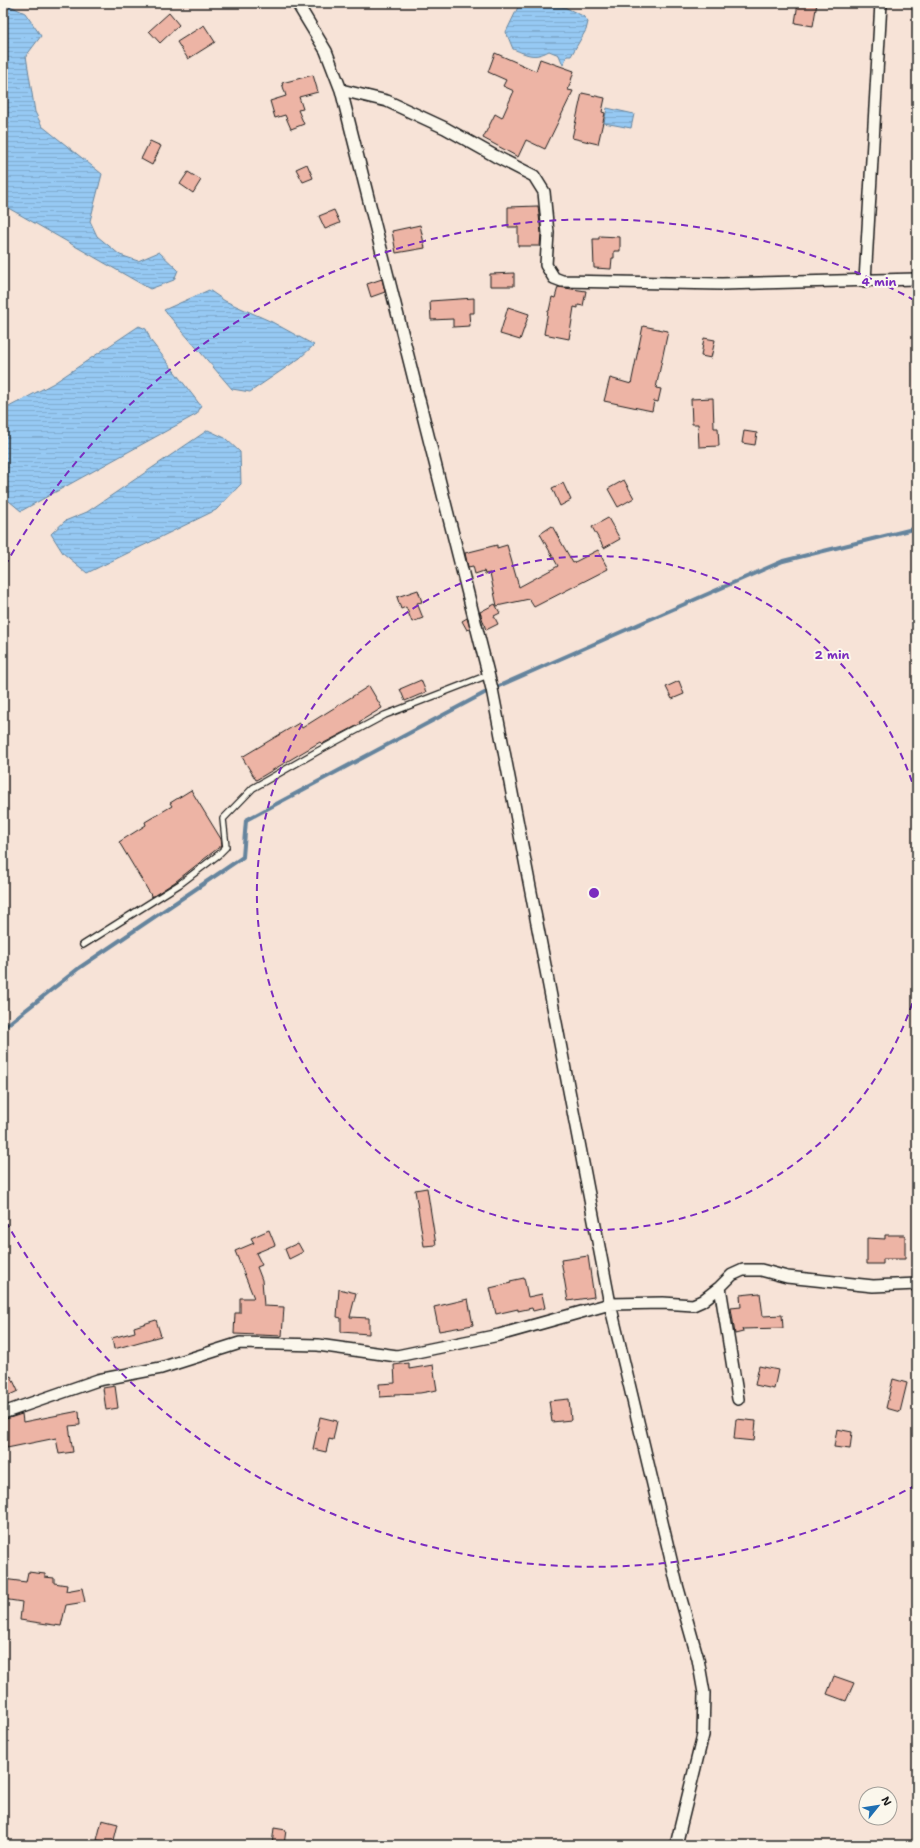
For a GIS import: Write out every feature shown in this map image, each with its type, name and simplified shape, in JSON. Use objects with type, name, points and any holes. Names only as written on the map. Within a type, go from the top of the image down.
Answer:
[{"type":"street","points":[[297,3],[326,51],[341,90],[488,675],[610,1304],[676,1585],[698,1660],[704,1694],[703,1735],[676,1845]]},
{"type":"street","points":[[865,281],[881,3]]},
{"type":"street","points":[[341,90],[387,101],[445,128],[534,176],[544,192],[548,233],[546,264],[554,278],[562,281],[722,284],[917,279]]},
{"type":"street","points":[[3,1413],[98,1380],[161,1368],[240,1343],[318,1345],[397,1356],[499,1335],[610,1304],[663,1303],[693,1305],[702,1301],[720,1287],[732,1274],[743,1270],[761,1270],[787,1276],[873,1286],[917,1284]]},
{"type":"street","points":[[720,1287],[738,1399]]},
{"type":"lane","points":[[83,945],[173,888],[218,855],[226,847],[223,820],[253,788],[385,715],[488,675]]},
{"type":"water","points":[[520,3],[556,3],[583,16],[588,22],[586,30],[571,56],[567,56],[563,65],[559,55],[549,51],[539,55],[531,55],[513,49],[506,32]]},
{"type":"water","points":[[8,5],[25,13],[41,36],[26,56],[35,112],[42,126],[102,174],[90,221],[97,236],[120,255],[138,261],[159,252],[178,270],[174,280],[150,289],[3,205],[3,15]]},
{"type":"water","points":[[607,108],[634,114],[631,128],[604,123]]},
{"type":"water","points":[[209,290],[225,301],[272,322],[314,345],[300,358],[250,392],[232,389],[164,310]]},
{"type":"water","points":[[139,326],[146,329],[151,341],[201,406],[197,414],[21,511],[3,496],[3,410],[54,383]]},
{"type":"water","points":[[208,430],[225,438],[240,452],[241,484],[216,510],[87,573],[63,553],[51,534],[65,521],[87,512]]},
{"type":"building","points":[[798,3],[817,3],[813,26],[795,23]]},
{"type":"building","points":[[169,13],[179,25],[160,43],[149,31]]},
{"type":"building","points":[[204,25],[215,42],[188,59],[177,42]]},
{"type":"building","points":[[495,53],[536,71],[540,59],[574,71],[568,90],[573,91],[545,149],[526,140],[518,157],[483,138],[495,114],[502,118],[514,91],[503,86],[506,80],[488,72]]},
{"type":"building","points":[[313,75],[318,92],[299,97],[303,109],[298,110],[304,124],[291,129],[285,115],[275,118],[270,101],[286,96],[282,83]]},
{"type":"building","points":[[582,93],[605,98],[602,112],[605,113],[598,144],[572,138]]},
{"type":"building","points":[[150,141],[161,146],[152,165],[141,159]]},
{"type":"building","points":[[307,164],[313,178],[303,182],[296,169]]},
{"type":"building","points":[[188,172],[201,180],[193,193],[180,184]]},
{"type":"building","points":[[538,206],[541,233],[540,246],[518,246],[518,227],[508,227],[508,207]]},
{"type":"building","points":[[334,210],[340,223],[325,229],[319,216]]},
{"type":"building","points":[[420,225],[425,248],[396,253],[392,231]]},
{"type":"building","points":[[599,236],[620,237],[620,251],[614,251],[611,269],[594,268],[593,239],[599,239]]},
{"type":"building","points":[[514,273],[514,286],[490,286],[490,274]]},
{"type":"building","points":[[382,279],[385,292],[371,297],[367,284]]},
{"type":"building","points":[[558,287],[586,291],[583,306],[578,305],[578,308],[574,307],[569,339],[544,334],[552,297],[555,298]]},
{"type":"building","points":[[474,298],[474,313],[469,313],[470,326],[453,327],[453,319],[431,320],[430,301]]},
{"type":"building","points":[[508,307],[529,314],[520,340],[500,334]]},
{"type":"building","points":[[643,326],[668,331],[656,388],[661,389],[658,402],[654,401],[652,411],[604,401],[610,378],[631,384]]},
{"type":"building","points":[[704,338],[715,340],[711,358],[701,356]]},
{"type":"building","points":[[713,398],[714,428],[718,428],[719,446],[699,447],[698,424],[692,424],[691,399]]},
{"type":"building","points":[[744,431],[757,433],[755,445],[742,443]]},
{"type":"building","points":[[624,480],[634,498],[618,507],[608,489]]},
{"type":"building","points":[[563,483],[571,500],[560,506],[552,488]]},
{"type":"building","points":[[608,518],[620,539],[604,548],[592,527]]},
{"type":"building","points":[[552,526],[573,563],[598,550],[608,569],[534,607],[529,599],[497,606],[490,573],[485,574],[484,571],[475,574],[473,566],[468,567],[465,553],[497,545],[497,548],[507,545],[519,587],[558,566],[540,534]]},
{"type":"building","points":[[418,590],[422,602],[417,603],[423,618],[412,622],[406,607],[401,609],[397,597]]},
{"type":"building","points":[[495,604],[500,613],[494,616],[498,624],[486,630],[480,612]]},
{"type":"building","points":[[467,618],[470,629],[467,630],[462,621]]},
{"type":"building","points":[[421,680],[426,692],[405,701],[400,689]]},
{"type":"building","points":[[679,681],[684,694],[672,699],[666,687]]},
{"type":"building","points":[[369,686],[382,708],[359,722],[360,724],[322,744],[320,742],[256,780],[242,757],[299,723],[302,728]]},
{"type":"building","points":[[191,790],[221,839],[222,845],[175,882],[152,897],[119,842],[146,825],[145,822],[172,806],[170,803]]},
{"type":"building","points":[[427,1188],[436,1245],[424,1246],[415,1190]]},
{"type":"building","points":[[269,1230],[275,1245],[256,1253],[262,1265],[257,1267],[262,1280],[264,1306],[284,1307],[282,1336],[234,1334],[235,1313],[240,1313],[240,1298],[254,1298],[235,1251],[254,1243],[251,1238]]},
{"type":"building","points":[[885,1235],[905,1235],[905,1259],[883,1259],[883,1264],[867,1264],[867,1238],[885,1239]]},
{"type":"building","points":[[298,1243],[303,1252],[289,1259],[285,1249]]},
{"type":"building","points":[[588,1256],[594,1297],[568,1301],[561,1260]]},
{"type":"building","points":[[524,1278],[528,1297],[542,1294],[545,1308],[533,1311],[532,1308],[518,1311],[518,1309],[496,1314],[490,1288]]},
{"type":"building","points":[[339,1289],[356,1293],[350,1317],[369,1318],[369,1334],[341,1332],[341,1318],[337,1317]]},
{"type":"building","points":[[760,1293],[763,1316],[782,1315],[783,1328],[742,1329],[743,1332],[735,1334],[731,1308],[741,1307],[740,1295]]},
{"type":"building","points":[[468,1299],[473,1325],[439,1331],[434,1307]]},
{"type":"building","points":[[156,1320],[161,1336],[114,1349],[112,1338],[135,1332],[134,1327]]},
{"type":"building","points":[[409,1363],[409,1369],[433,1365],[437,1390],[420,1393],[394,1394],[394,1396],[380,1397],[379,1384],[395,1383],[394,1365]]},
{"type":"building","points":[[759,1366],[778,1370],[774,1389],[755,1385]]},
{"type":"building","points":[[11,1376],[18,1391],[3,1398],[3,1380]]},
{"type":"building","points":[[893,1379],[907,1383],[900,1412],[886,1408]]},
{"type":"building","points":[[115,1386],[118,1408],[106,1410],[103,1388]]},
{"type":"building","points":[[569,1399],[571,1420],[552,1422],[549,1401]]},
{"type":"building","points":[[79,1411],[80,1425],[69,1426],[73,1452],[59,1454],[56,1438],[7,1448],[3,1420],[22,1414],[23,1422]]},
{"type":"building","points":[[320,1417],[337,1421],[333,1440],[329,1439],[326,1452],[313,1449]]},
{"type":"building","points":[[736,1419],[756,1421],[754,1441],[734,1439]]},
{"type":"building","points":[[837,1429],[852,1432],[850,1449],[834,1447]]},
{"type":"building","points":[[28,1572],[45,1574],[45,1577],[54,1578],[54,1583],[67,1585],[66,1591],[82,1588],[85,1602],[66,1605],[61,1626],[20,1620],[22,1602],[3,1599],[3,1579],[26,1582]]},
{"type":"building","points":[[834,1676],[854,1683],[846,1701],[827,1694]]},
{"type":"building","points":[[102,1820],[118,1824],[113,1844],[97,1840]]},
{"type":"building","points":[[274,1828],[286,1830],[284,1845],[272,1845]]},
{"type":"waterway","points":[[3,1028],[79,968],[243,857],[246,820],[492,689],[783,561],[917,528]]}]
